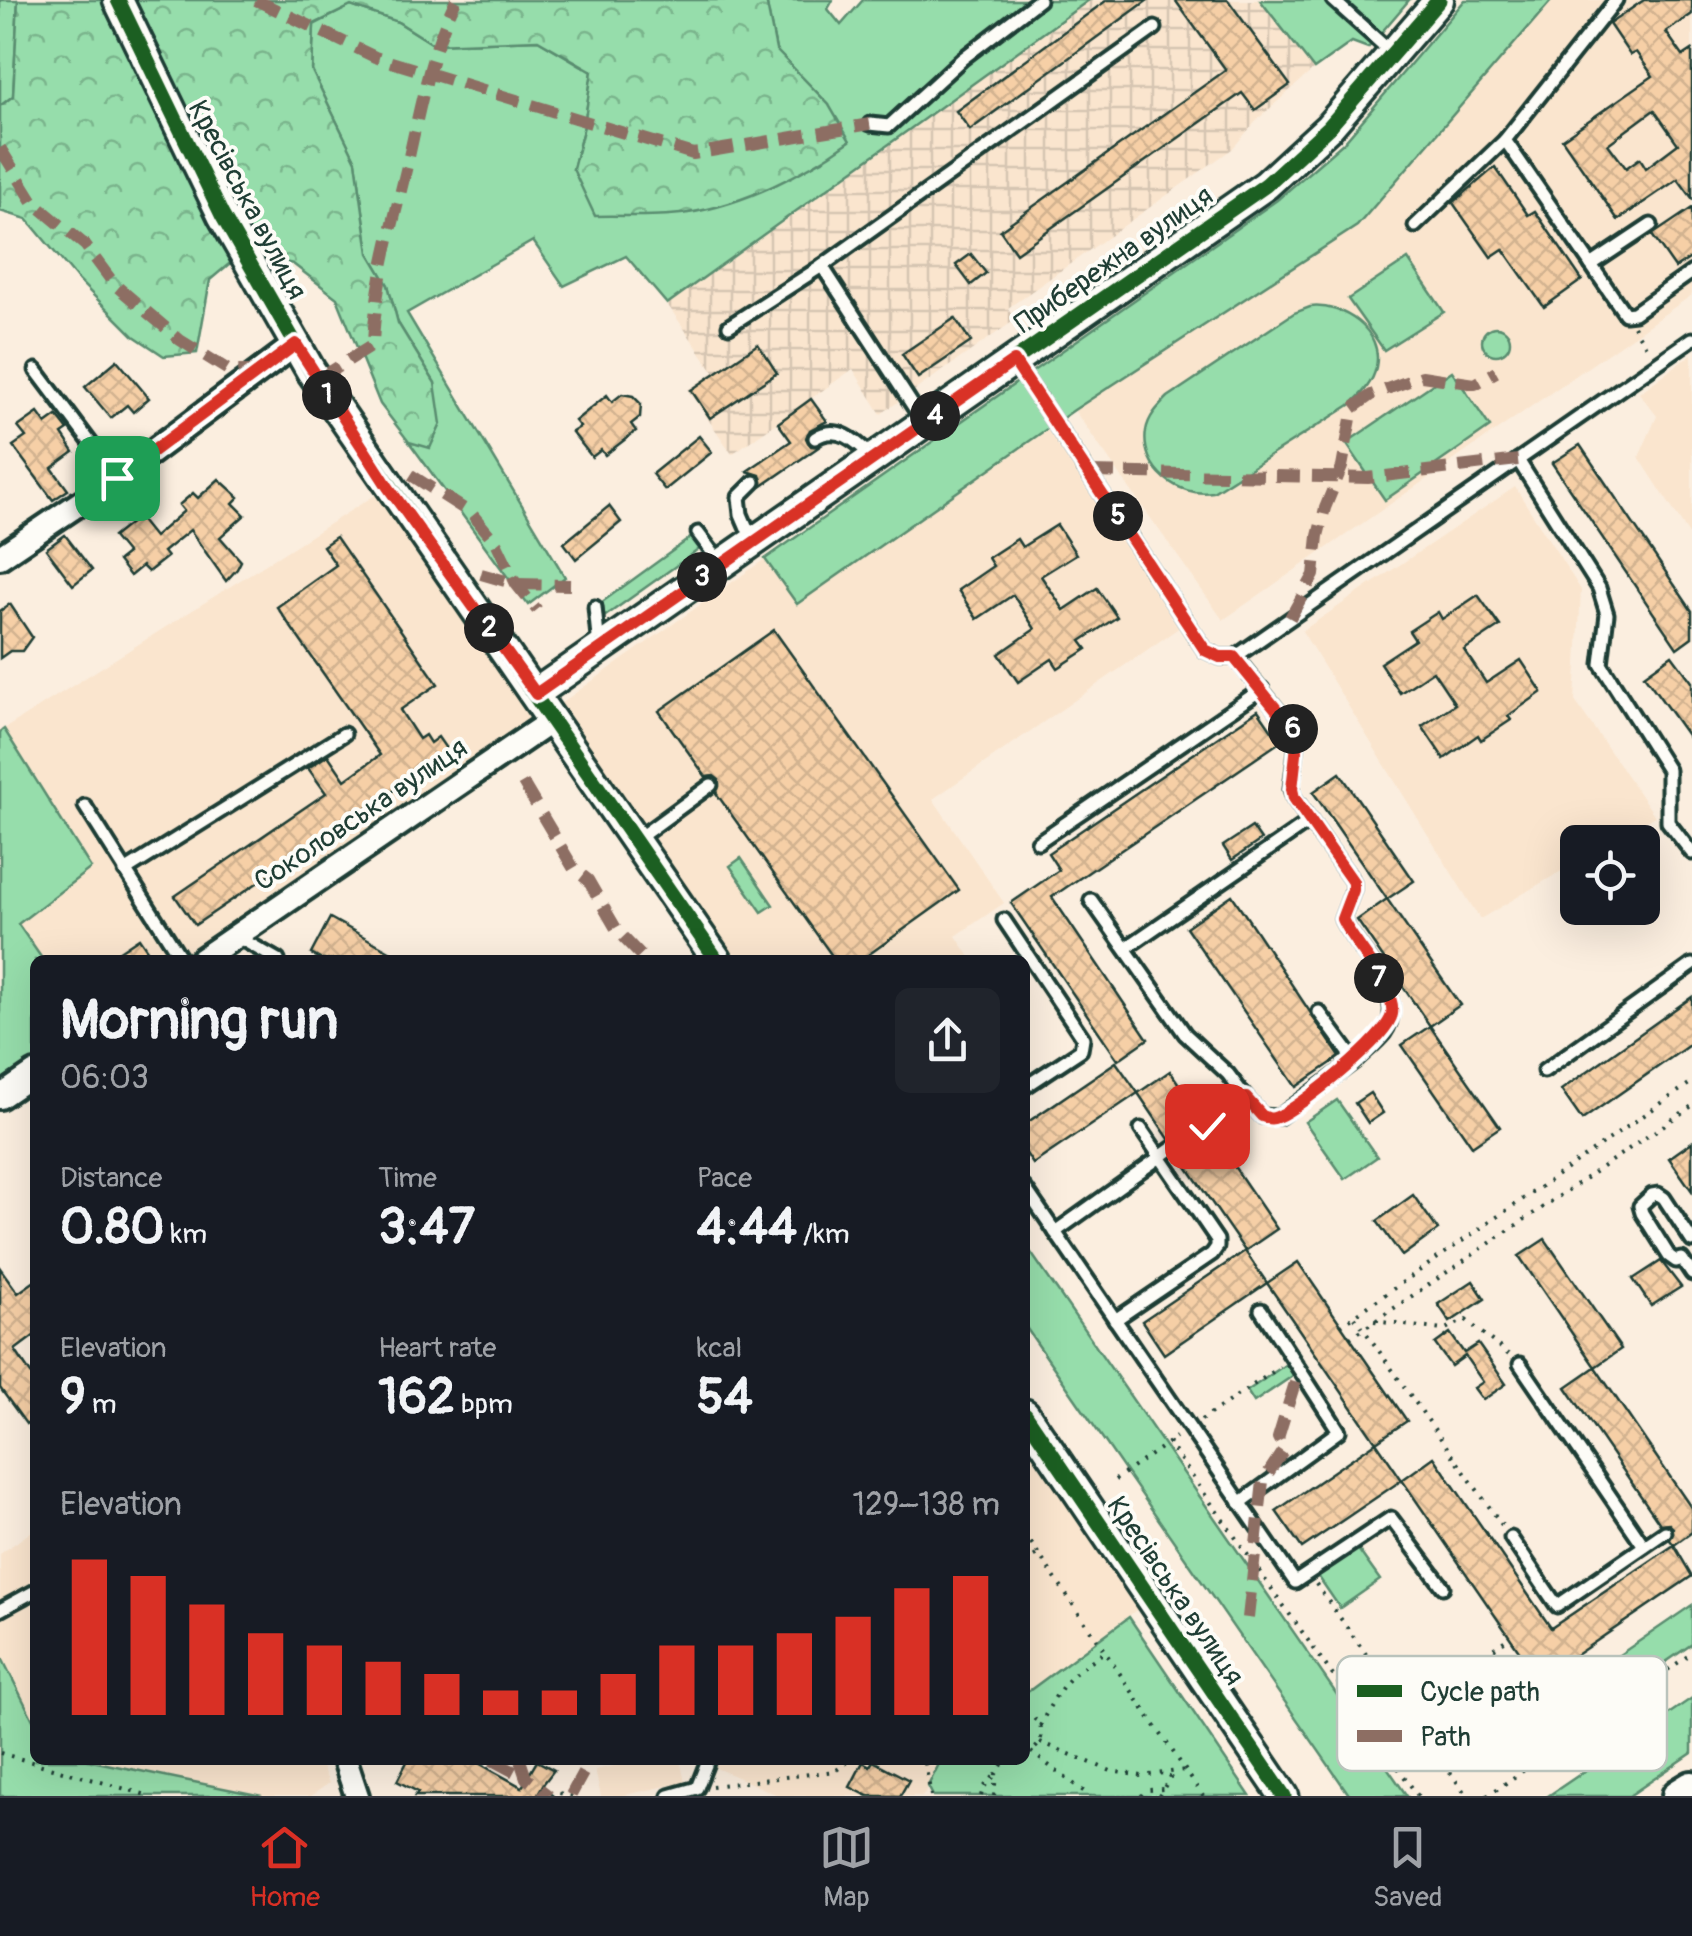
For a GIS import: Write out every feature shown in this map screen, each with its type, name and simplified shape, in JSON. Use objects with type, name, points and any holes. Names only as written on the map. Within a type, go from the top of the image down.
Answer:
[{"type":"main road","points":[[1680,1796],[1692,1788]]},
{"type":"street","name":"Кресівська вулиця","points":[[118,0],[222,215],[296,344],[388,487],[554,719],[714,955]]},
{"type":"street","name":"Прибережна вулиця","points":[[536,694],[1266,185],[1329,127],[1439,0]]},
{"type":"street","points":[[0,557],[117,478],[296,344]]},
{"type":"street","name":"Соколовська вулиця","points":[[208,955],[554,719]]},
{"type":"street","points":[[0,1096],[30,1076]]},
{"type":"street","name":"Кресівська вулиця","points":[[1030,1421],[1284,1796]]},
{"type":"street","points":[[346,1765],[357,1796]]},
{"type":"lane","points":[[870,124],[889,126],[962,59],[1039,0]]},
{"type":"lane","points":[[1333,0],[1394,55]]},
{"type":"lane","points":[[1415,226],[1506,140],[1616,0]]},
{"type":"lane","points":[[730,326],[822,266],[1155,28]]},
{"type":"lane","points":[[1506,140],[1625,314],[1634,312],[1692,272]]},
{"type":"lane","points":[[1591,264],[1651,225]]},
{"type":"lane","points":[[822,266],[924,423]]},
{"type":"lane","points":[[1014,361],[1205,650],[1220,657],[1234,657],[1692,339]]},
{"type":"lane","points":[[36,370],[117,478]]},
{"type":"lane","points":[[815,438],[822,434],[852,436],[874,458]]},
{"type":"lane","points":[[1518,460],[1599,588],[1607,614],[1601,664],[1668,770],[1668,822],[1692,853]]},
{"type":"lane","points":[[753,542],[741,514],[739,497],[754,482]]},
{"type":"lane","points":[[698,533],[721,564]]},
{"type":"lane","points":[[595,606],[600,649]]},
{"type":"lane","points":[[1092,900],[1185,1034],[1228,1074],[1262,1116],[1279,1117],[1354,1061],[1384,1033],[1392,1015],[1390,994],[1342,919],[1353,882],[1292,789],[1298,736],[1234,657]]},
{"type":"lane","points":[[1038,842],[1262,690]]},
{"type":"lane","points":[[126,871],[344,734]]},
{"type":"lane","points":[[636,840],[711,785]]},
{"type":"lane","points":[[85,806],[179,955]]},
{"type":"lane","points":[[1126,948],[1310,820]]},
{"type":"lane","points":[[1004,920],[1028,955]]},
{"type":"lane","points":[[236,936],[269,955]]},
{"type":"lane","points":[[1030,958],[1084,1038],[1081,1050],[1030,1085]]},
{"type":"lane","points":[[1544,1070],[1692,966]]},
{"type":"lane","points":[[1319,1012],[1354,1061]]},
{"type":"lane","points":[[1207,1126],[1246,1098]]},
{"type":"lane","points":[[1115,1320],[1217,1247],[1217,1240],[1141,1129]]},
{"type":"lane","points":[[1055,1232],[1174,1147]]},
{"type":"lane","points":[[1692,1241],[1664,1198],[1658,1194],[1640,1206],[1669,1256],[1676,1261],[1687,1255],[1692,1274]]},
{"type":"lane","points":[[1030,1195],[1295,1582],[1391,1518],[1443,1587]]},
{"type":"lane","points":[[1240,1503],[1340,1431],[1261,1310]]},
{"type":"lane","points":[[1520,1364],[1644,1546]]},
{"type":"lane","points":[[1510,1538],[1557,1606],[1665,1532]]},
{"type":"lane","points":[[0,1610],[30,1594]]},
{"type":"lane","points":[[669,1796],[698,1788],[706,1765]]},
{"type":"path","points":[[1625,314],[1658,364]]},
{"type":"path","points":[[1341,1325],[1692,1082]]},
{"type":"path","points":[[1350,1338],[1692,1106]]},
{"type":"path","points":[[1354,1316],[1510,1538]]},
{"type":"path","points":[[1374,1321],[1443,1330],[1466,1320],[1520,1364]]},
{"type":"path","points":[[1114,1480],[1293,1358]]},
{"type":"path","points":[[1168,1442],[1337,1680]]},
{"type":"path","points":[[1030,1542],[1203,1796]]},
{"type":"path","points":[[1030,1559],[1038,1554]]},
{"type":"path","points":[[1308,1573],[1367,1656]]},
{"type":"path","points":[[1483,1656],[1510,1637]]},
{"type":"path","points":[[1493,1649],[1498,1656]]},
{"type":"path","points":[[1030,1751],[1040,1742],[1040,1726],[1061,1684],[1105,1652]]},
{"type":"path","points":[[1667,1670],[1692,1653]]},
{"type":"path","points":[[1030,1715],[1040,1726]]},
{"type":"path","points":[[1040,1742],[1112,1772],[1142,1776],[1185,1770]]},
{"type":"path","points":[[0,1753],[30,1762]]},
{"type":"path","points":[[1030,1754],[1090,1796]]},
{"type":"path","points":[[42,1765],[150,1796]]},
{"type":"path","points":[[698,1788],[835,1772],[844,1765]]},
{"type":"path","points":[[928,1765],[931,1796]]},
{"type":"path","points":[[981,1796],[1002,1765]]},
{"type":"path","points":[[1158,1796],[1174,1771]]},
{"type":"path","points":[[1401,1771],[1418,1796]]},
{"type":"path","points":[[1448,1771],[1466,1796]]},
{"type":"path","points":[[1487,1796],[1522,1771]]},
{"type":"path","points":[[994,1796],[996,1774]]},
{"type":"path","points":[[1141,1796],[1149,1790],[1163,1789]]},
{"type":"path","points":[[551,1796],[554,1792],[573,1796]]},
{"type":"shaded area","points":[[1089,0],[1260,0],[1314,69],[1258,119],[1232,149],[1008,308],[1015,320],[881,414],[853,369],[732,454],[688,390],[714,372],[667,304]]},
{"type":"shaded area","points":[[1552,0],[1692,0],[1692,295],[1223,620],[1074,410],[1357,226]]},
{"type":"shaded area","points":[[1692,354],[1692,539],[1639,457],[1657,416],[1639,393]]},
{"type":"shaded area","points":[[1054,424],[1190,620],[933,799],[1004,903],[956,936],[969,955],[725,955],[557,706],[765,559],[797,603]]},
{"type":"shaded area","points":[[388,487],[554,719],[208,955],[40,955],[18,924],[91,867],[4,729]]},
{"type":"shaded area","points":[[1515,487],[1581,590],[1575,701],[1655,816],[1640,825],[1560,825],[1560,872],[1480,919],[1302,631]]},
{"type":"shaded area","points":[[1030,1421],[1151,1599],[1030,1690]]},
{"type":"shaded area","points":[[30,1533],[30,1715],[0,1655],[0,1554]]},
{"type":"shaded area","points":[[111,1765],[321,1765],[329,1783],[311,1796],[262,1796]]},
{"type":"shaded area","points":[[618,1765],[681,1765],[685,1782],[620,1796],[601,1796],[595,1770]]},
{"type":"shaded area","points":[[709,1765],[938,1765],[923,1796],[780,1796]]},
{"type":"green space","points":[[0,0],[18,0],[13,96],[0,106]]},
{"type":"green space","points":[[18,0],[766,0],[776,50],[829,105],[850,141],[794,176],[731,203],[677,215],[595,216],[573,169],[592,71],[538,40],[433,44],[398,22],[351,6],[314,24],[312,71],[356,161],[369,253],[388,285],[398,323],[435,383],[441,424],[430,448],[409,442],[380,404],[337,298],[293,264],[242,253],[210,280],[197,353],[164,356],[134,336],[78,280],[27,219],[0,211],[0,106],[13,96]]},
{"type":"green space","points":[[766,0],[833,0],[828,9],[841,25],[863,0],[1089,0],[667,304],[626,256],[564,286],[533,241],[407,313],[565,577],[528,605],[409,442],[430,447],[435,383],[398,323],[388,285],[369,253],[356,161],[312,71],[314,25],[351,6],[398,22],[433,44],[538,40],[592,72],[573,169],[688,213],[754,193],[825,159],[829,105],[776,50]]},
{"type":"green space","points":[[1260,0],[1409,0],[1368,48],[1352,42],[1314,69]]},
{"type":"green space","points":[[1465,0],[1552,0],[1357,226],[1074,410],[797,604],[765,559],[1277,200],[1343,143]]},
{"type":"green space","points":[[1408,259],[1444,312],[1384,350],[1348,299]]},
{"type":"green space","points":[[1310,307],[1347,314],[1374,341],[1376,367],[1363,392],[1350,405],[1213,492],[1187,490],[1164,478],[1149,457],[1146,445],[1147,426],[1157,408],[1294,313]]},
{"type":"green space","points":[[1496,327],[1506,331],[1510,341],[1506,351],[1496,355],[1486,351],[1482,341],[1486,331]]},
{"type":"green space","points":[[1452,371],[1490,427],[1385,500],[1346,443]]},
{"type":"green space","points":[[693,536],[701,548],[604,617],[602,602]]},
{"type":"green space","points":[[4,729],[91,868],[18,924],[40,955],[30,955],[30,1076],[0,1097],[0,732]]},
{"type":"green space","points":[[741,858],[773,905],[762,912],[730,866]]},
{"type":"green space","points":[[1337,1100],[1377,1157],[1345,1179],[1305,1122]]},
{"type":"green space","points":[[1030,1251],[1337,1695],[1337,1771],[1390,1771],[1407,1796],[1350,1796],[1030,1333]]},
{"type":"green space","points":[[1292,1360],[1300,1371],[1254,1402],[1247,1391]]},
{"type":"green space","points":[[1355,1545],[1380,1580],[1340,1608],[1316,1573]]},
{"type":"green space","points":[[1692,1605],[1692,1644],[1667,1661],[1667,1656],[1618,1656]]},
{"type":"green space","points":[[1129,1617],[1250,1796],[933,1796],[928,1786],[938,1765],[1030,1765],[1030,1690]]},
{"type":"green space","points":[[0,1654],[30,1714],[30,1765],[111,1765],[262,1796],[0,1796]]},
{"type":"green space","points":[[1692,1698],[1692,1753],[1667,1770],[1667,1715]]},
{"type":"green space","points":[[1585,1771],[1666,1771],[1629,1796],[1548,1796]]},
{"type":"building","points":[[1107,0],[1148,0],[970,130],[956,111]]},
{"type":"building","points":[[1175,0],[1228,0],[1290,85],[1255,110],[1242,93],[1016,253],[1000,230],[1226,70]]},
{"type":"building","points":[[1644,0],[1692,0],[1692,14],[1666,32],[1683,56],[1692,50],[1692,198],[1678,179],[1618,220],[1562,139],[1653,76],[1636,52],[1630,55],[1609,24]],"holes":[[[1654,110],[1678,144],[1646,168],[1640,158],[1626,168],[1608,144]]]},
{"type":"building","points":[[1495,167],[1528,215],[1535,211],[1582,280],[1544,307],[1503,249],[1491,257],[1453,203]]},
{"type":"building","points":[[1692,208],[1692,257],[1675,268],[1652,235]]},
{"type":"building","points":[[971,254],[986,273],[971,285],[956,265]]},
{"type":"building","points":[[955,318],[971,342],[918,378],[902,354]]},
{"type":"building","points":[[758,344],[777,373],[710,418],[691,390]]},
{"type":"building","points":[[117,360],[149,398],[133,412],[127,405],[111,418],[85,387]]},
{"type":"building","points":[[622,394],[633,396],[641,404],[640,417],[631,424],[636,431],[605,455],[601,450],[592,457],[572,432],[580,427],[575,421],[607,395],[612,402]]},
{"type":"building","points":[[811,399],[827,421],[810,430],[806,438],[811,446],[820,446],[762,486],[760,475],[747,471],[791,441],[778,423]]},
{"type":"building","points":[[38,413],[46,424],[57,416],[68,430],[62,434],[74,452],[52,468],[68,490],[53,500],[13,446],[26,437],[18,427]]},
{"type":"building","points":[[699,436],[712,452],[665,490],[652,474]]},
{"type":"building","points":[[1580,445],[1692,611],[1692,637],[1677,648],[1552,463]]},
{"type":"building","points":[[219,479],[239,497],[233,503],[245,515],[220,537],[241,561],[226,581],[190,530],[163,552],[167,557],[148,572],[142,566],[130,576],[118,561],[127,554],[113,537],[138,517],[154,537],[184,511],[179,505],[193,493],[198,498]]},
{"type":"building","points":[[609,506],[621,522],[576,559],[564,543]]},
{"type":"building","points":[[1057,525],[1076,554],[1041,576],[1064,610],[1097,588],[1117,617],[1081,641],[1087,649],[1058,668],[1052,659],[1018,682],[999,654],[1035,629],[1013,595],[977,619],[958,590],[993,566],[988,558],[1017,539],[1022,547]]},
{"type":"building","points":[[65,535],[92,570],[73,585],[46,549]]},
{"type":"building","points":[[336,537],[438,684],[400,710],[419,739],[425,735],[430,743],[438,737],[449,753],[195,925],[175,896],[326,793],[308,768],[328,755],[345,780],[380,755],[277,607],[336,565],[323,546]]},
{"type":"building","points":[[1478,595],[1500,626],[1464,650],[1486,683],[1521,660],[1542,692],[1508,716],[1511,720],[1481,740],[1478,735],[1444,759],[1422,726],[1455,704],[1433,671],[1400,693],[1380,663],[1415,640],[1409,631],[1438,612],[1442,619]]},
{"type":"building","points":[[10,604],[32,637],[22,651],[10,651],[0,658],[0,611]]},
{"type":"building","points":[[774,630],[959,890],[868,955],[831,955],[716,793],[719,780],[706,777],[659,711]]},
{"type":"building","points":[[1672,655],[1692,682],[1692,742],[1644,675]]},
{"type":"building","points":[[1258,710],[1280,742],[1052,897],[1148,1039],[1118,1060],[1011,903],[1059,870],[1048,853]]},
{"type":"building","points":[[1340,773],[1414,881],[1387,899],[1313,792]]},
{"type":"building","points":[[1252,827],[1261,840],[1232,860],[1223,846]]},
{"type":"building","points":[[1232,895],[1340,1057],[1296,1087],[1186,927]]},
{"type":"building","points":[[1387,899],[1460,1005],[1430,1026],[1357,920]]},
{"type":"building","points":[[330,918],[397,955],[313,955]]},
{"type":"building","points":[[139,938],[151,955],[114,955]]},
{"type":"building","points":[[1692,997],[1692,1043],[1582,1120],[1561,1090]]},
{"type":"building","points":[[1430,1026],[1500,1127],[1472,1146],[1402,1045]]},
{"type":"building","points":[[1116,1062],[1138,1093],[1033,1164],[1030,1121]]},
{"type":"building","points":[[1170,1071],[1202,1118],[1199,1131],[1212,1134],[1277,1229],[1245,1251],[1179,1155],[1182,1142],[1169,1139],[1138,1093]]},
{"type":"building","points":[[1370,1093],[1383,1113],[1368,1123],[1355,1103]]},
{"type":"building","points":[[1692,1142],[1692,1191],[1669,1158]]},
{"type":"building","points":[[1413,1195],[1438,1230],[1402,1256],[1377,1221]]},
{"type":"building","points":[[1545,1239],[1621,1349],[1595,1367],[1519,1256]]},
{"type":"building","points":[[1245,1251],[1267,1283],[1164,1354],[1142,1321]]},
{"type":"building","points":[[1661,1261],[1681,1287],[1651,1306],[1633,1279]]},
{"type":"building","points":[[1298,1262],[1407,1421],[1376,1442],[1267,1283]]},
{"type":"building","points":[[0,1268],[18,1293],[30,1285],[30,1339],[15,1350],[30,1372],[30,1421],[26,1424],[0,1388]]},
{"type":"building","points":[[1473,1281],[1485,1299],[1450,1322],[1438,1304]]},
{"type":"building","points":[[1450,1333],[1464,1353],[1478,1344],[1506,1384],[1483,1400],[1474,1388],[1483,1382],[1465,1356],[1451,1366],[1435,1344]]},
{"type":"building","points":[[1595,1367],[1692,1509],[1692,1532],[1674,1545],[1670,1540],[1673,1528],[1668,1523],[1660,1524],[1566,1387]]},
{"type":"building","points":[[1376,1442],[1402,1480],[1302,1548],[1276,1511]]},
{"type":"building","points":[[1434,1457],[1551,1628],[1674,1545],[1692,1576],[1574,1656],[1523,1656],[1402,1480]]},
{"type":"building","points":[[405,1765],[482,1765],[522,1787],[535,1765],[554,1770],[537,1795],[540,1796],[415,1796],[418,1792],[397,1781]]},
{"type":"building","points":[[861,1765],[881,1765],[909,1780],[900,1796],[868,1796],[850,1787]]},
{"type":"marked path","points":[[256,0],[375,57],[693,154],[870,124]]},
{"type":"marked path","points":[[317,380],[373,345],[381,278],[420,105],[456,0]]},
{"type":"marked path","points":[[0,148],[34,203],[85,245],[114,284],[180,340],[230,371],[260,371]]},
{"type":"marked path","points":[[1290,618],[1314,575],[1318,536],[1342,467],[1353,408],[1371,395],[1422,376],[1475,384],[1496,372]]},
{"type":"marked path","points":[[1090,472],[1368,478],[1518,460]]},
{"type":"marked path","points":[[411,475],[472,514],[497,544],[516,584],[537,610]]},
{"type":"marked path","points":[[481,574],[516,584],[570,585]]},
{"type":"marked path","points":[[523,783],[574,869],[588,880],[618,932],[640,955]]},
{"type":"marked path","points":[[1248,1618],[1263,1481],[1284,1449],[1278,1438],[1298,1373]]},
{"type":"marked path","points":[[501,1765],[526,1778]]},
{"type":"marked path","points":[[522,1765],[526,1778],[549,1796]]},
{"type":"marked path","points":[[571,1795],[587,1765]]},
{"type":"cycle path","points":[[118,0],[222,215],[311,371],[714,955]]},
{"type":"cycle path","points":[[536,693],[1266,185],[1329,127],[1439,0]]},
{"type":"cycle path","points":[[1030,1421],[1284,1796]]},
{"type":"route","points":[[117,478],[296,344],[388,487],[536,694],[1014,361],[1205,650],[1220,657],[1234,657],[1298,736],[1294,798],[1353,882],[1342,919],[1390,994],[1392,1015],[1384,1033],[1354,1061],[1279,1117],[1262,1116],[1246,1098],[1207,1126]]}]
